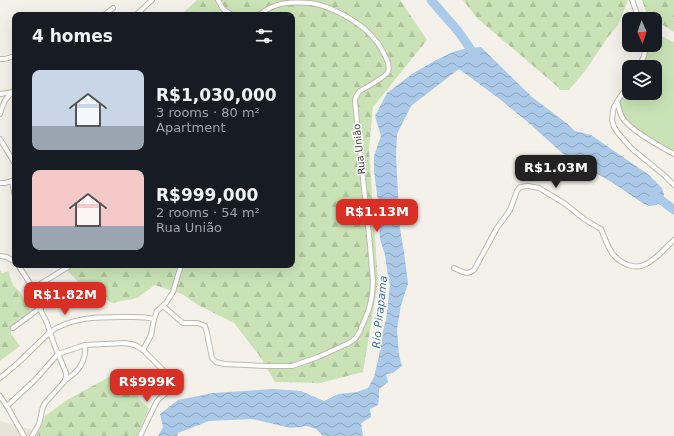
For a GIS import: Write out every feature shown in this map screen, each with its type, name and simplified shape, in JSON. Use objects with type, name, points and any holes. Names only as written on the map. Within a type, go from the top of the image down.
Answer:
[{"type":"street","points":[[139,12],[152,0]]},
{"type":"street","points":[[218,0],[223,8],[228,12]]},
{"type":"street","points":[[632,0],[636,12]]},
{"type":"street","name":"Rua União","points":[[163,306],[184,323],[198,323],[205,326],[212,358],[216,362],[224,364],[266,366],[297,365],[352,342],[358,336],[369,308],[373,282],[355,98],[360,91],[387,73],[389,68],[386,57],[376,40],[356,23],[335,10],[310,3],[292,3],[273,6],[264,12]]},
{"type":"street","points":[[108,12],[113,8]]},
{"type":"street","points":[[0,59],[12,57]]},
{"type":"street","points":[[0,94],[12,92]]},
{"type":"street","points":[[0,114],[5,99],[12,94]]},
{"type":"street","points":[[622,95],[613,111],[612,120],[614,127],[631,148],[674,185]]},
{"type":"street","points":[[617,102],[623,119],[640,134],[674,154]]},
{"type":"street","points":[[0,139],[12,159]]},
{"type":"street","points":[[0,183],[12,181]]},
{"type":"street","points":[[454,268],[467,273],[474,270],[497,228],[510,210],[517,190],[520,187],[528,186],[539,188],[564,203],[584,219],[599,228],[616,258],[631,266],[646,264],[674,240]]},
{"type":"street","points":[[0,256],[7,257],[12,260]]},
{"type":"street","points":[[20,268],[39,297],[40,308],[66,372],[67,376],[65,380]]},
{"type":"street","points":[[34,288],[66,268]]},
{"type":"street","points":[[143,350],[151,335],[154,318],[157,311],[163,306],[173,292],[179,268]]},
{"type":"street","points":[[13,328],[48,302],[74,291]]},
{"type":"street","points":[[0,378],[50,332],[66,324],[77,320],[91,318],[142,316],[154,318]]},
{"type":"street","points":[[7,406],[35,380],[58,354],[85,345],[130,343],[143,350],[172,379],[175,384],[156,403],[140,436]]},
{"type":"street","points":[[32,436],[40,421],[42,407],[65,380],[74,374],[82,363],[86,351],[85,345]]},
{"type":"street","points":[[0,396],[24,436]]},
{"type":"shaded area","points":[[0,421],[56,436],[0,436]]},
{"type":"green space","points":[[197,0],[400,0],[427,40],[373,107],[369,149],[378,282],[363,372],[320,383],[275,382],[259,355],[234,323],[198,305],[182,294],[155,285],[137,298],[112,303],[81,285],[67,270],[71,268],[295,268],[295,12],[184,12]]},
{"type":"green space","points":[[463,0],[628,0],[618,25],[585,71],[569,90],[560,90],[478,19]]},
{"type":"green space","points":[[642,0],[674,0],[674,32],[662,24],[662,12],[646,12]]},
{"type":"green space","points":[[662,36],[674,42],[674,153],[641,133],[614,107],[622,96],[622,100],[662,100],[662,60],[642,60],[645,52],[662,52]]},
{"type":"green space","points":[[0,270],[2,273],[9,271],[13,285],[20,292],[30,311],[25,317],[11,326],[11,334],[20,346],[0,361]]},
{"type":"green space","points":[[111,376],[134,390],[143,403],[149,408],[137,436],[37,436],[45,416],[67,400]]},
{"type":"water","points":[[481,47],[532,97],[575,131],[591,135],[649,175],[662,188],[664,194],[660,203],[650,206],[644,204],[613,183],[562,153],[529,123],[459,69],[411,106],[397,134],[396,156],[400,229],[408,284],[401,305],[397,329],[399,355],[402,366],[393,373],[386,374],[388,382],[379,389],[378,405],[370,409],[371,417],[361,423],[363,436],[323,436],[316,429],[307,426],[291,428],[252,419],[209,421],[178,433],[177,436],[158,436],[163,427],[160,414],[178,400],[213,393],[273,389],[301,391],[324,401],[339,394],[357,392],[368,388],[374,377],[379,356],[381,339],[386,320],[390,285],[385,255],[380,239],[374,156],[381,136],[375,116],[387,93],[412,74],[453,52]]},
{"type":"waterway","points":[[431,0],[458,31],[476,57]]},
{"type":"waterway","name":"Rio Pirapama","points":[[653,194],[674,210]]}]
